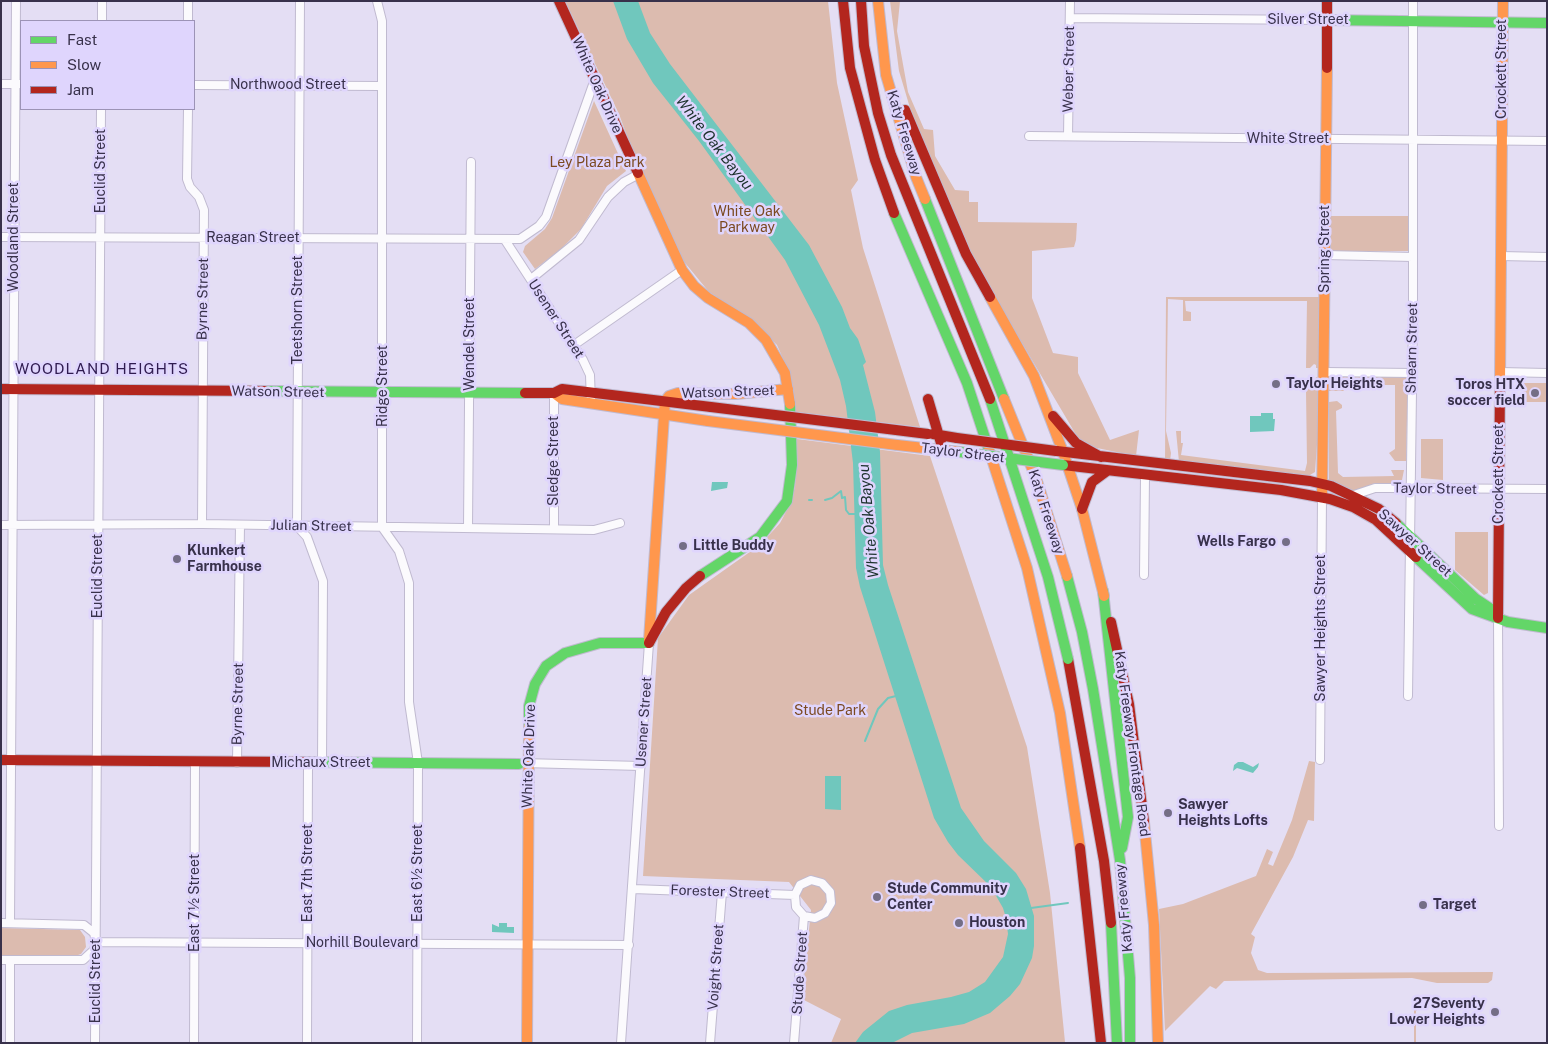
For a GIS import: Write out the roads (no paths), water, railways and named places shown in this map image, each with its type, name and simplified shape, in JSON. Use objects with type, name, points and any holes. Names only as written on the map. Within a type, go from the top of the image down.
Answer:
[{"type":"main road","name":"White Oak Drive","points":[[527,1043],[524,763],[529,706],[535,684],[546,666],[565,653],[588,645],[649,643],[666,612],[686,588],[702,575],[760,537],[782,510],[787,500],[792,465],[791,414],[788,389],[779,360],[766,340],[749,323],[701,292],[682,270],[558,1]]},
{"type":"main road","points":[[843,1],[850,68],[876,160],[891,205],[967,382],[1027,568],[1060,713],[1082,863],[1101,1043]]},
{"type":"main road","points":[[860,1],[864,46],[878,113],[891,155],[999,420],[1048,577],[1068,659],[1093,795],[1114,939],[1117,1043]]},
{"type":"main road","name":"Katy Freeway","points":[[878,1],[886,74],[916,177],[1015,425],[1054,530],[1079,624],[1089,670],[1120,858],[1130,978],[1130,1043]]},
{"type":"main road","name":"Spring Street","points":[[1322,497],[1325,372],[1327,1]]},
{"type":"main road","name":"Crockett Street","points":[[1498,618],[1503,1]]},
{"type":"main road","name":"Silver Street","points":[[1327,20],[1547,23]]},
{"type":"main road","points":[[891,88],[905,111],[966,254],[1034,376],[1048,409],[1076,443],[1101,456]]},
{"type":"main road","name":"Watson Street","points":[[1,389],[383,393],[554,393],[562,389],[592,391],[665,402],[669,396],[678,393],[736,394],[788,389]]},
{"type":"main road","name":"Watson Street","points":[[554,393],[562,399],[664,413]]},
{"type":"main road","points":[[928,399],[943,450]]},
{"type":"main road","name":"Taylor Street","points":[[665,402],[1322,484]]},
{"type":"main road","name":"Usener Street","points":[[649,643],[665,402]]},
{"type":"main road","name":"Katy Freeway Frontage Road","points":[[1048,409],[1060,451],[1082,510],[1117,644],[1128,704],[1149,859],[1154,924],[1158,1043]]},
{"type":"main road","name":"Taylor Street","points":[[664,413],[708,421],[1145,476],[1281,490],[1322,497]]},
{"type":"main road","points":[[1082,510],[1092,482],[1107,471]]},
{"type":"main road","points":[[1227,472],[1227,485]]},
{"type":"main road","name":"Sawyer Street","points":[[1322,484],[1354,495],[1379,509],[1408,533],[1476,599],[1492,609],[1498,618]]},
{"type":"main road","name":"Sawyer Street","points":[[1322,497],[1353,507],[1376,520],[1472,609],[1508,622],[1547,628]]},
{"type":"main road","points":[[1103,591],[1128,817],[1120,858]]},
{"type":"main road","points":[[650,610],[666,612]]},
{"type":"main road","name":"Michaux Street","points":[[6,760],[237,763],[524,763]]},
{"type":"main road","points":[[1102,861],[1108,982],[1107,1043]]},
{"type":"street","name":"Woodland Street","points":[[6,923],[6,760],[12,525],[14,237],[18,84],[16,1]]},
{"type":"street","points":[[102,1],[102,20]]},
{"type":"street","points":[[188,1],[188,20]]},
{"type":"street","name":"Teetshorn Street","points":[[297,526],[300,1]]},
{"type":"street","name":"Ridge Street","points":[[377,1],[382,21],[381,86],[384,239],[382,526]]},
{"type":"street","name":"Weber Street","points":[[1068,136],[1070,1]]},
{"type":"street","name":"Shearn Street","points":[[1408,696],[1408,533],[1413,257],[1413,1]]},
{"type":"street","name":"Silver Street","points":[[1070,18],[1327,20]]},
{"type":"street","name":"Reagan Street","points":[[1,237],[520,239],[531,233],[546,216],[595,79]]},
{"type":"street","points":[[1,84],[18,84]]},
{"type":"street","name":"Northwood Street","points":[[195,85],[381,86]]},
{"type":"street","name":"Euclid Street","points":[[95,1043],[102,110]]},
{"type":"street","name":"Byrne Street","points":[[188,110],[187,179],[190,187],[203,205],[202,524]]},
{"type":"street","name":"White Street","points":[[1029,136],[1547,141]]},
{"type":"street","name":"Wendel Street","points":[[468,527],[471,162]]},
{"type":"street","points":[[531,279],[579,240],[612,193],[637,174]]},
{"type":"street","name":"Usener Street","points":[[505,240],[574,345],[590,375],[591,402]]},
{"type":"street","points":[[1325,255],[1413,257]]},
{"type":"street","points":[[1501,256],[1547,257]]},
{"type":"street","points":[[574,345],[682,270]]},
{"type":"street","points":[[1325,372],[1412,373]]},
{"type":"street","points":[[1500,372],[1547,373]]},
{"type":"street","name":"Sledge Street","points":[[554,393],[554,529]]},
{"type":"street","points":[[1144,575],[1145,476]]},
{"type":"street","name":"Taylor Street","points":[[1354,495],[1375,488],[1547,489]]},
{"type":"street","name":"Sawyer Heights Street","points":[[1320,760],[1322,497]]},
{"type":"street","name":"Julian Street","points":[[1,525],[202,524],[594,530],[620,522]]},
{"type":"street","name":"Byrne Street","points":[[237,763],[240,525]]},
{"type":"street","points":[[297,526],[307,537],[323,581],[322,763]]},
{"type":"street","points":[[382,526],[399,551],[408,576],[409,702],[418,764]]},
{"type":"street","name":"Crockett Street","points":[[1498,618],[1499,826]]},
{"type":"street","name":"Usener Street","points":[[621,1043],[649,643]]},
{"type":"street","name":"East 7½ Street","points":[[194,1043],[195,762]]},
{"type":"street","name":"East 7th Street","points":[[307,1043],[308,763]]},
{"type":"street","name":"Michaux Street","points":[[524,763],[641,766]]},
{"type":"street","name":"East 6½ Street","points":[[417,1043],[418,764]]},
{"type":"street","points":[[795,895],[800,885],[810,880],[822,883],[830,892],[831,903],[825,913],[815,918],[804,916]]},
{"type":"street","name":"Forester Street","points":[[633,889],[795,895]]},
{"type":"street","name":"Voight Street","points":[[710,1043],[722,892]]},
{"type":"street","name":"Stude Street","points":[[794,1043],[804,916],[796,907],[795,895]]},
{"type":"street","points":[[1,960],[83,960],[94,950],[96,942],[94,933],[84,925],[6,923]]},
{"type":"street","name":"Norhill Boulevard","points":[[96,942],[629,945]]},
{"type":"street","points":[[10,960],[10,1043]]},
{"type":"water","name":"White Oak Bayou","points":[[613,1],[638,1],[650,33],[670,64],[809,245],[842,307],[850,328],[858,339],[866,362],[863,365],[875,412],[880,452],[883,565],[888,585],[961,808],[984,841],[1016,873],[1026,889],[1034,916],[1032,958],[1020,984],[1010,996],[990,1013],[964,1024],[912,1033],[892,1043],[855,1043],[863,1032],[889,1011],[907,1005],[969,992],[985,982],[1003,957],[1008,934],[1006,918],[1003,908],[991,887],[958,855],[934,818],[860,587],[856,568],[853,463],[846,406],[840,380],[819,325],[785,260],[699,141],[653,83],[627,39]]},
{"type":"water","points":[[1261,413],[1273,413],[1273,419],[1275,419],[1274,431],[1250,432],[1250,416],[1261,416]]},
{"type":"water","points":[[712,482],[728,482],[727,488],[711,491]]},
{"type":"water","points":[[1238,762],[1243,762],[1253,767],[1259,763],[1253,773],[1237,768],[1233,771],[1234,765]]},
{"type":"water","points":[[825,776],[841,776],[841,810],[825,809]]},
{"type":"water","points":[[499,923],[507,923],[507,927],[514,927],[514,933],[492,932],[492,924],[499,927]]},
{"type":"waterway","name":"White Oak Bayou","points":[[825,500],[832,498],[841,491],[842,498],[845,497],[846,510],[849,514],[855,514]]},
{"type":"waterway","points":[[865,741],[878,709],[888,698],[896,696]]},
{"type":"waterway","points":[[1031,908],[1068,903]]},
{"type":"place","name":"Taylor Heights","points":[[1276,384]]},
{"type":"place","name":"Toros HTX soccer field","points":[[1535,393]]},
{"type":"place","name":"Wells Fargo","points":[[1286,542]]},
{"type":"place","name":"Little Buddy","points":[[683,546]]},
{"type":"place","name":"Klunkert Farmhouse","points":[[177,559]]},
{"type":"place","name":"Sawyer Heights Lofts","points":[[1168,813]]},
{"type":"place","name":"Stude Community Center","points":[[877,897]]},
{"type":"place","name":"Target","points":[[1423,905]]},
{"type":"place","name":"Houston","points":[[959,923]]},
{"type":"place","name":"27Seventy Lower Heights","points":[[1495,1012]]},
{"type":"district","name":"WOODLAND HEIGHTS","points":[[102,369]]},
{"type":"park label","name":"Ley Plaza Park","points":[[597,163]]},
{"type":"park label","name":"White Oak Parkway","points":[[747,220]]},
{"type":"park label","name":"Stude Park","points":[[830,711]]}]
